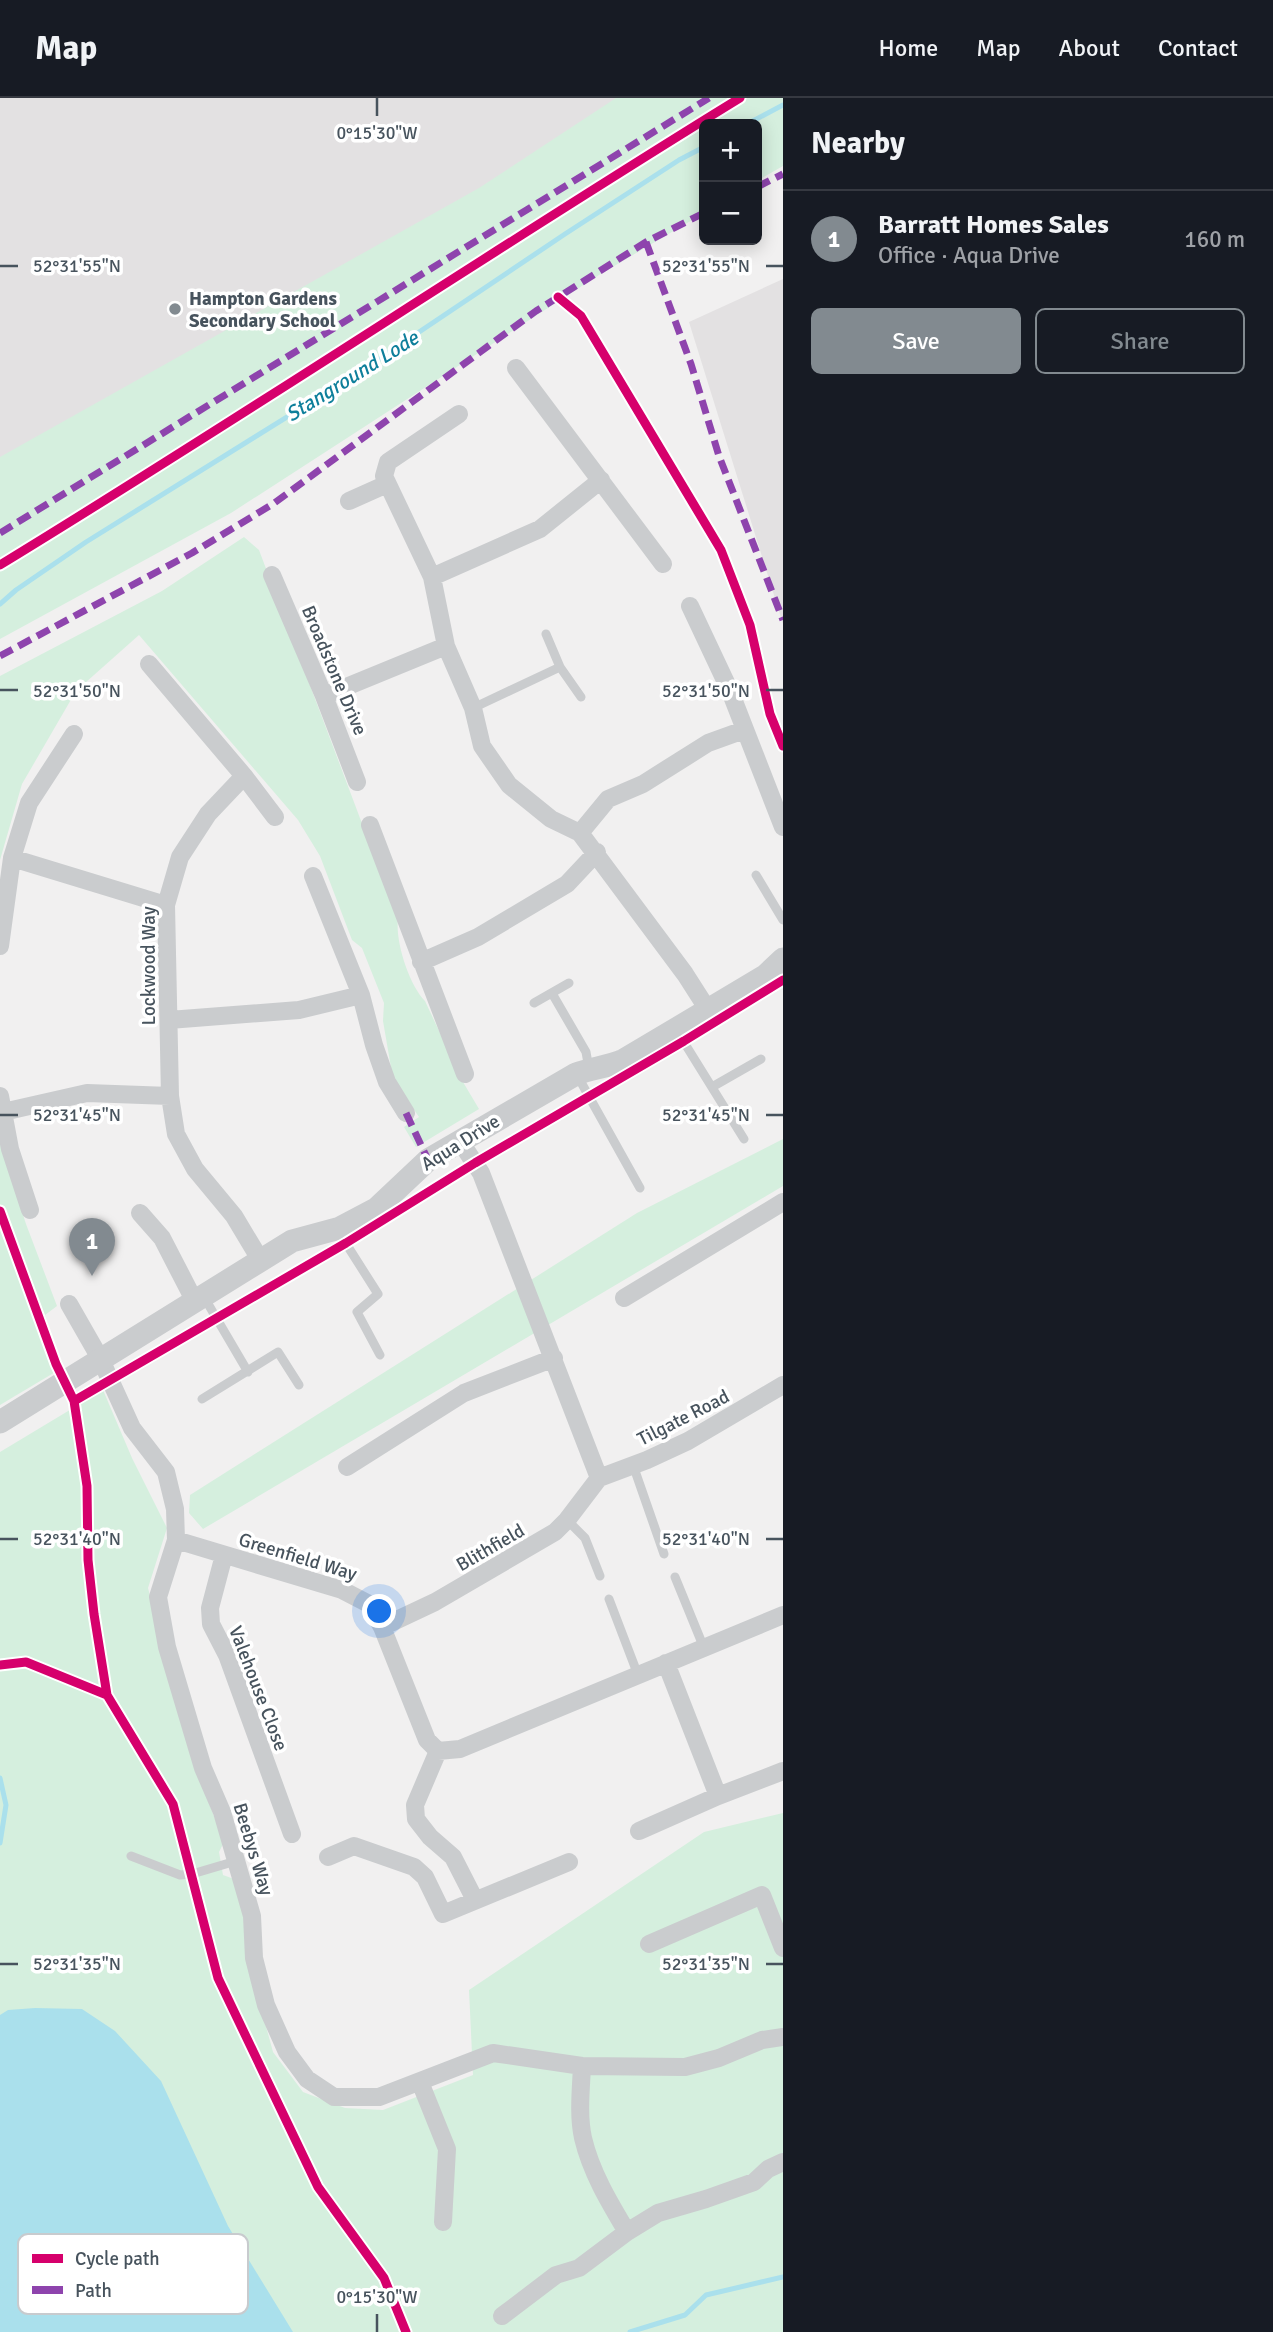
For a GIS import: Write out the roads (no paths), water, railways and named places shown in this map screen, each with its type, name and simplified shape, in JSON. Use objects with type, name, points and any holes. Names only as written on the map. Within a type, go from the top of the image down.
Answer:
[{"type":"street","points":[[516,368],[663,564]]},
{"type":"street","points":[[459,414],[388,462],[384,476],[432,578],[446,646],[473,708],[482,746],[509,785],[551,819],[580,833],[597,852],[708,1010]]},
{"type":"street","points":[[432,578],[540,529],[601,480]]},
{"type":"street","points":[[349,501],[387,484]]},
{"type":"street","name":"Broadstone Drive","points":[[272,575],[324,696],[357,782]]},
{"type":"street","points":[[690,606],[725,681],[783,827]]},
{"type":"street","points":[[324,696],[446,646]]},
{"type":"street","points":[[149,664],[244,776],[275,817]]},
{"type":"street","points":[[580,833],[608,799],[643,784],[708,743],[744,730]]},
{"type":"street","points":[[0,946],[12,858],[29,803],[74,734]]},
{"type":"street","name":"Lockwood Way","points":[[244,776],[208,814],[180,858],[166,905],[170,1096],[176,1134],[195,1169],[234,1216],[261,1261]]},
{"type":"street","points":[[370,825],[465,1074]]},
{"type":"street","points":[[421,962],[478,937],[567,884],[597,852]]},
{"type":"street","points":[[12,858],[166,905]]},
{"type":"street","points":[[313,876],[361,995],[387,1082],[406,1113]]},
{"type":"street","name":"Aqua Drive","points":[[0,1422],[292,1241],[337,1230],[376,1209],[420,1166],[460,1141],[583,1071],[615,1064],[676,1030],[765,976],[783,959]]},
{"type":"street","points":[[169,1020],[299,1010],[361,995]]},
{"type":"street","points":[[30,1210],[10,1149],[1,1104],[88,1093],[170,1096]]},
{"type":"street","points":[[460,1141],[481,1173],[599,1478]]},
{"type":"street","points":[[624,1297],[783,1202]]},
{"type":"street","points":[[140,1213],[162,1238],[199,1300]]},
{"type":"street","name":"Beebys Way","points":[[69,1304],[101,1360],[132,1428],[166,1472],[175,1509],[176,1541],[158,1597],[165,1635],[203,1768],[222,1812],[252,1916],[254,1958],[266,2005],[287,2052],[307,2079],[334,2097],[379,2097],[492,2053],[582,2066],[685,2067],[719,2058],[762,2040],[783,2037]]},
{"type":"street","points":[[347,1467],[464,1394],[554,1358]]},
{"type":"street","name":"Tilgate Road","points":[[599,1478],[633,1465],[723,1422],[783,1385]]},
{"type":"street","name":"Blithfield","points":[[382,1627],[419,1611],[539,1542],[568,1520],[599,1478]]},
{"type":"street","name":"Greenfield Way","points":[[176,1541],[353,1594],[369,1604],[382,1627],[428,1740],[439,1751]]},
{"type":"street","name":"Valehouse Close","points":[[224,1555],[210,1608],[211,1624],[227,1655],[292,1834]]},
{"type":"street","points":[[475,1900],[453,1857],[429,1837],[416,1819],[415,1805],[439,1751],[460,1749],[783,1615]]},
{"type":"street","points":[[666,1663],[718,1796]]},
{"type":"street","points":[[639,1831],[783,1771]]},
{"type":"street","points":[[328,1857],[354,1846],[414,1867],[425,1877],[443,1914],[569,1862]]},
{"type":"street","points":[[649,1944],[762,1895],[783,1948]]},
{"type":"street","points":[[582,2066],[583,2136],[602,2190],[626,2232]]},
{"type":"street","points":[[420,2082],[447,2149],[443,2222]]},
{"type":"street","points":[[502,2316],[556,2276],[579,2268],[626,2232],[658,2213],[754,2182],[768,2169],[783,2162]]},
{"type":"lane","points":[[546,634],[560,667],[581,697]]},
{"type":"lane","points":[[473,708],[560,667]]},
{"type":"lane","points":[[756,875],[783,920]]},
{"type":"lane","points":[[534,1003],[569,983]]},
{"type":"lane","points":[[552,995],[586,1052],[583,1071],[640,1188]]},
{"type":"lane","points":[[676,1030],[744,1139]]},
{"type":"lane","points":[[712,1087],[761,1059]]},
{"type":"lane","points":[[337,1230],[378,1294],[357,1312],[380,1355]]},
{"type":"lane","points":[[199,1300],[248,1372]]},
{"type":"lane","points":[[202,1399],[278,1352],[299,1385]]},
{"type":"lane","points":[[633,1465],[664,1554]]},
{"type":"lane","points":[[568,1520],[585,1538],[600,1576]]},
{"type":"lane","points":[[675,1577],[704,1648]]},
{"type":"lane","points":[[609,1599],[638,1675]]},
{"type":"lane","points":[[131,1856],[180,1875],[236,1861]]},
{"type":"water","points":[[82,2009],[115,2031],[161,2081],[233,2234],[18,2234],[18,2314],[248,2314],[248,2259],[293,2332],[0,2332],[0,2015],[8,2010]]},
{"type":"waterway","name":"Stanground Lode","points":[[756,119],[783,105]]},
{"type":"waterway","name":"Stanground Lode","points":[[0,604],[86,542],[361,371],[565,234],[699,150]]},
{"type":"waterway","points":[[0,1778],[6,1805],[0,1843]]},
{"type":"waterway","points":[[630,2332],[685,2315],[706,2295],[783,2277]]},
{"type":"place","name":"Hampton Gardens Secondary School","points":[[175,309]]},
{"type":"place","name":"Barratt Homes Sales","points":[[92,1276]]}]
